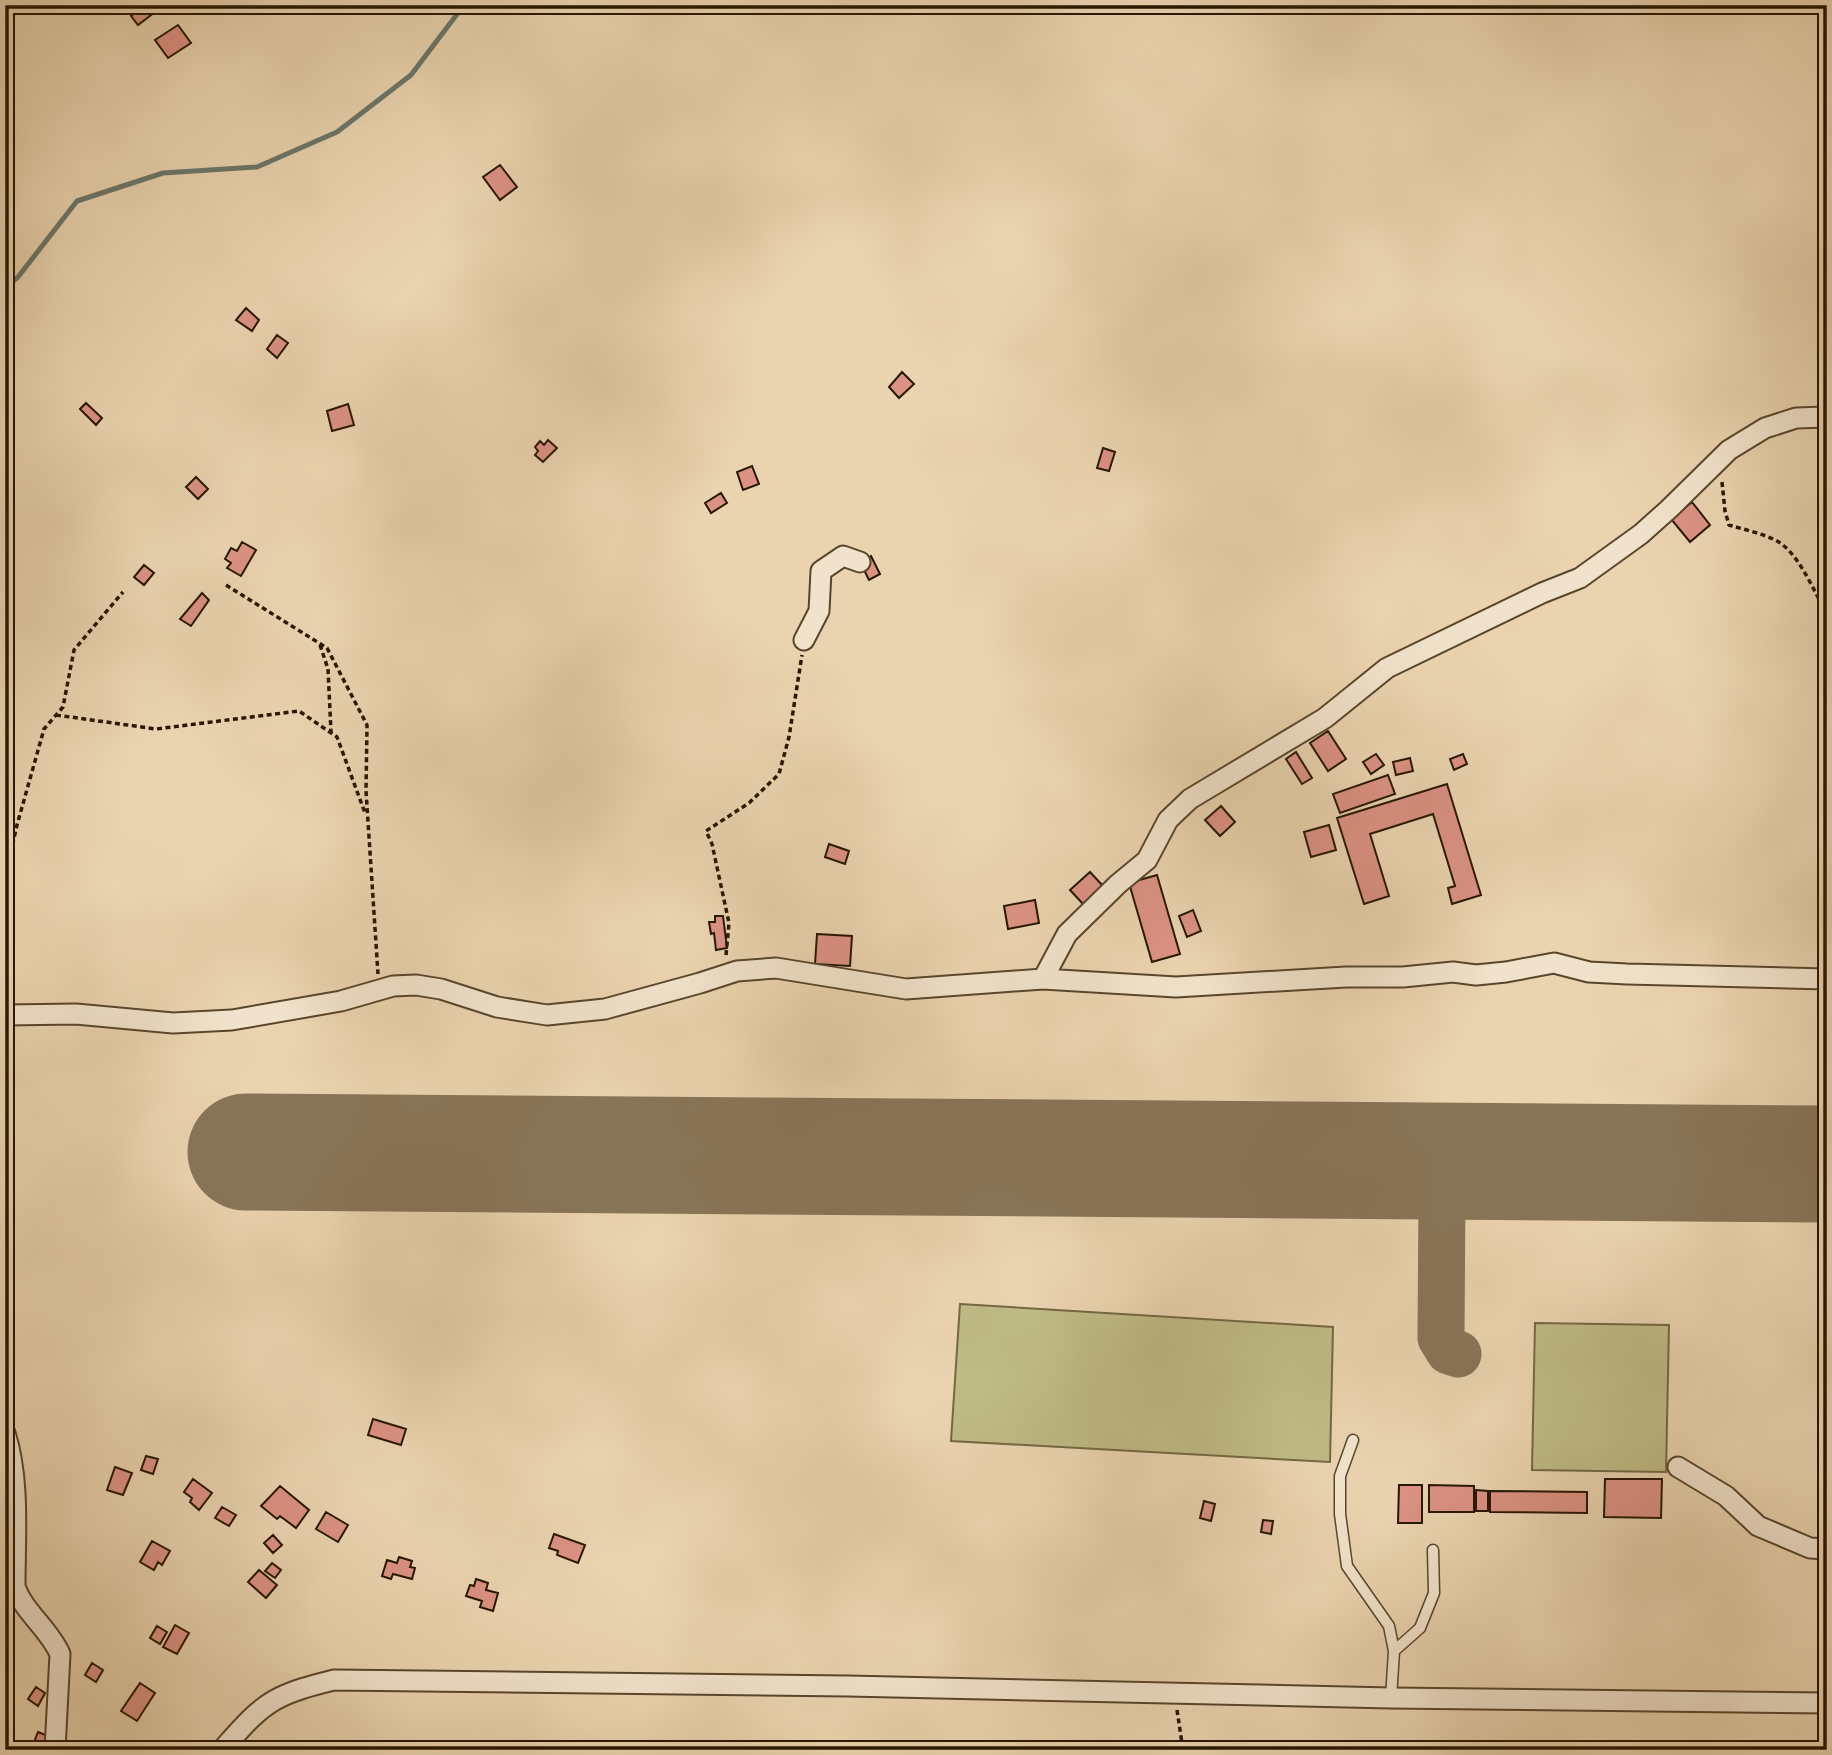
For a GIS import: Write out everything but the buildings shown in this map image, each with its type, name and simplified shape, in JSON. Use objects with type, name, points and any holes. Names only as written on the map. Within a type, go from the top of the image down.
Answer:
[{"type":"street","points":[[1042,979],[1067,934],[1147,860],[1168,820],[1190,799],[1325,718],[1387,667],[1542,593],[1580,578],[1641,534],[1729,450],[1765,428],[1796,418],[1827,416]]},
{"type":"street","points":[[804,640],[819,611],[821,571],[843,556],[860,562]]},
{"type":"street","points":[[5,1015],[76,1014],[173,1023],[232,1020],[341,1001],[393,986],[416,985],[441,989],[497,1007],[547,1015],[605,1009],[737,971],[776,968],[906,989],[1042,979],[1176,987],[1346,976],[1403,977],[1453,972],[1476,975],[1553,963],[1589,972],[1827,979]]},
{"type":"street","points":[[5,1433],[14,1474],[15,1587],[18,1596],[54,1640],[60,1654],[55,1750]]},
{"type":"street","points":[[1678,1467],[1726,1496],[1758,1526],[1810,1548],[1827,1549]]},
{"type":"street","points":[[222,1750],[254,1716],[274,1700],[299,1689],[334,1680],[1827,1703]]},
{"type":"lane","points":[[1353,1440],[1340,1476],[1340,1514],[1347,1566],[1389,1626],[1394,1651],[1391,1698]]},
{"type":"lane","points":[[1394,1651],[1420,1628],[1434,1593],[1433,1550]]},
{"type":"path","points":[[1719,459],[1729,525],[1780,542],[1801,567],[1827,614]]},
{"type":"path","points":[[226,585],[327,648],[367,725],[367,818],[380,990]]},
{"type":"path","points":[[5,878],[7,857],[44,729],[63,707],[74,650],[122,592]]},
{"type":"path","points":[[725,975],[729,923],[712,844],[706,831],[749,803],[779,774],[789,737],[804,640]]},
{"type":"path","points":[[319,643],[328,669],[331,732]]},
{"type":"path","points":[[56,715],[156,729],[299,711],[337,737],[367,818]]},
{"type":"path","points":[[5,886],[10,918],[5,925]]},
{"type":"path","points":[[1175,1693],[1183,1750]]},
{"type":"shaded area","points":[[960,1304],[1333,1327],[1330,1462],[951,1441]]},
{"type":"shaded area","points":[[1535,1323],[1669,1325],[1666,1472],[1532,1470]]},
{"type":"waterway","points":[[5,23],[21,5]]},
{"type":"waterway","points":[[5,288],[18,277],[77,201],[163,173],[257,167],[337,132],[411,75],[464,5]]},
{"type":"taxiway","points":[[1458,1354],[1449,1351],[1441,1338],[1442,1188],[1453,1170],[1473,1161]]},
{"type":"runway","points":[[246,1152],[1827,1164]]}]
